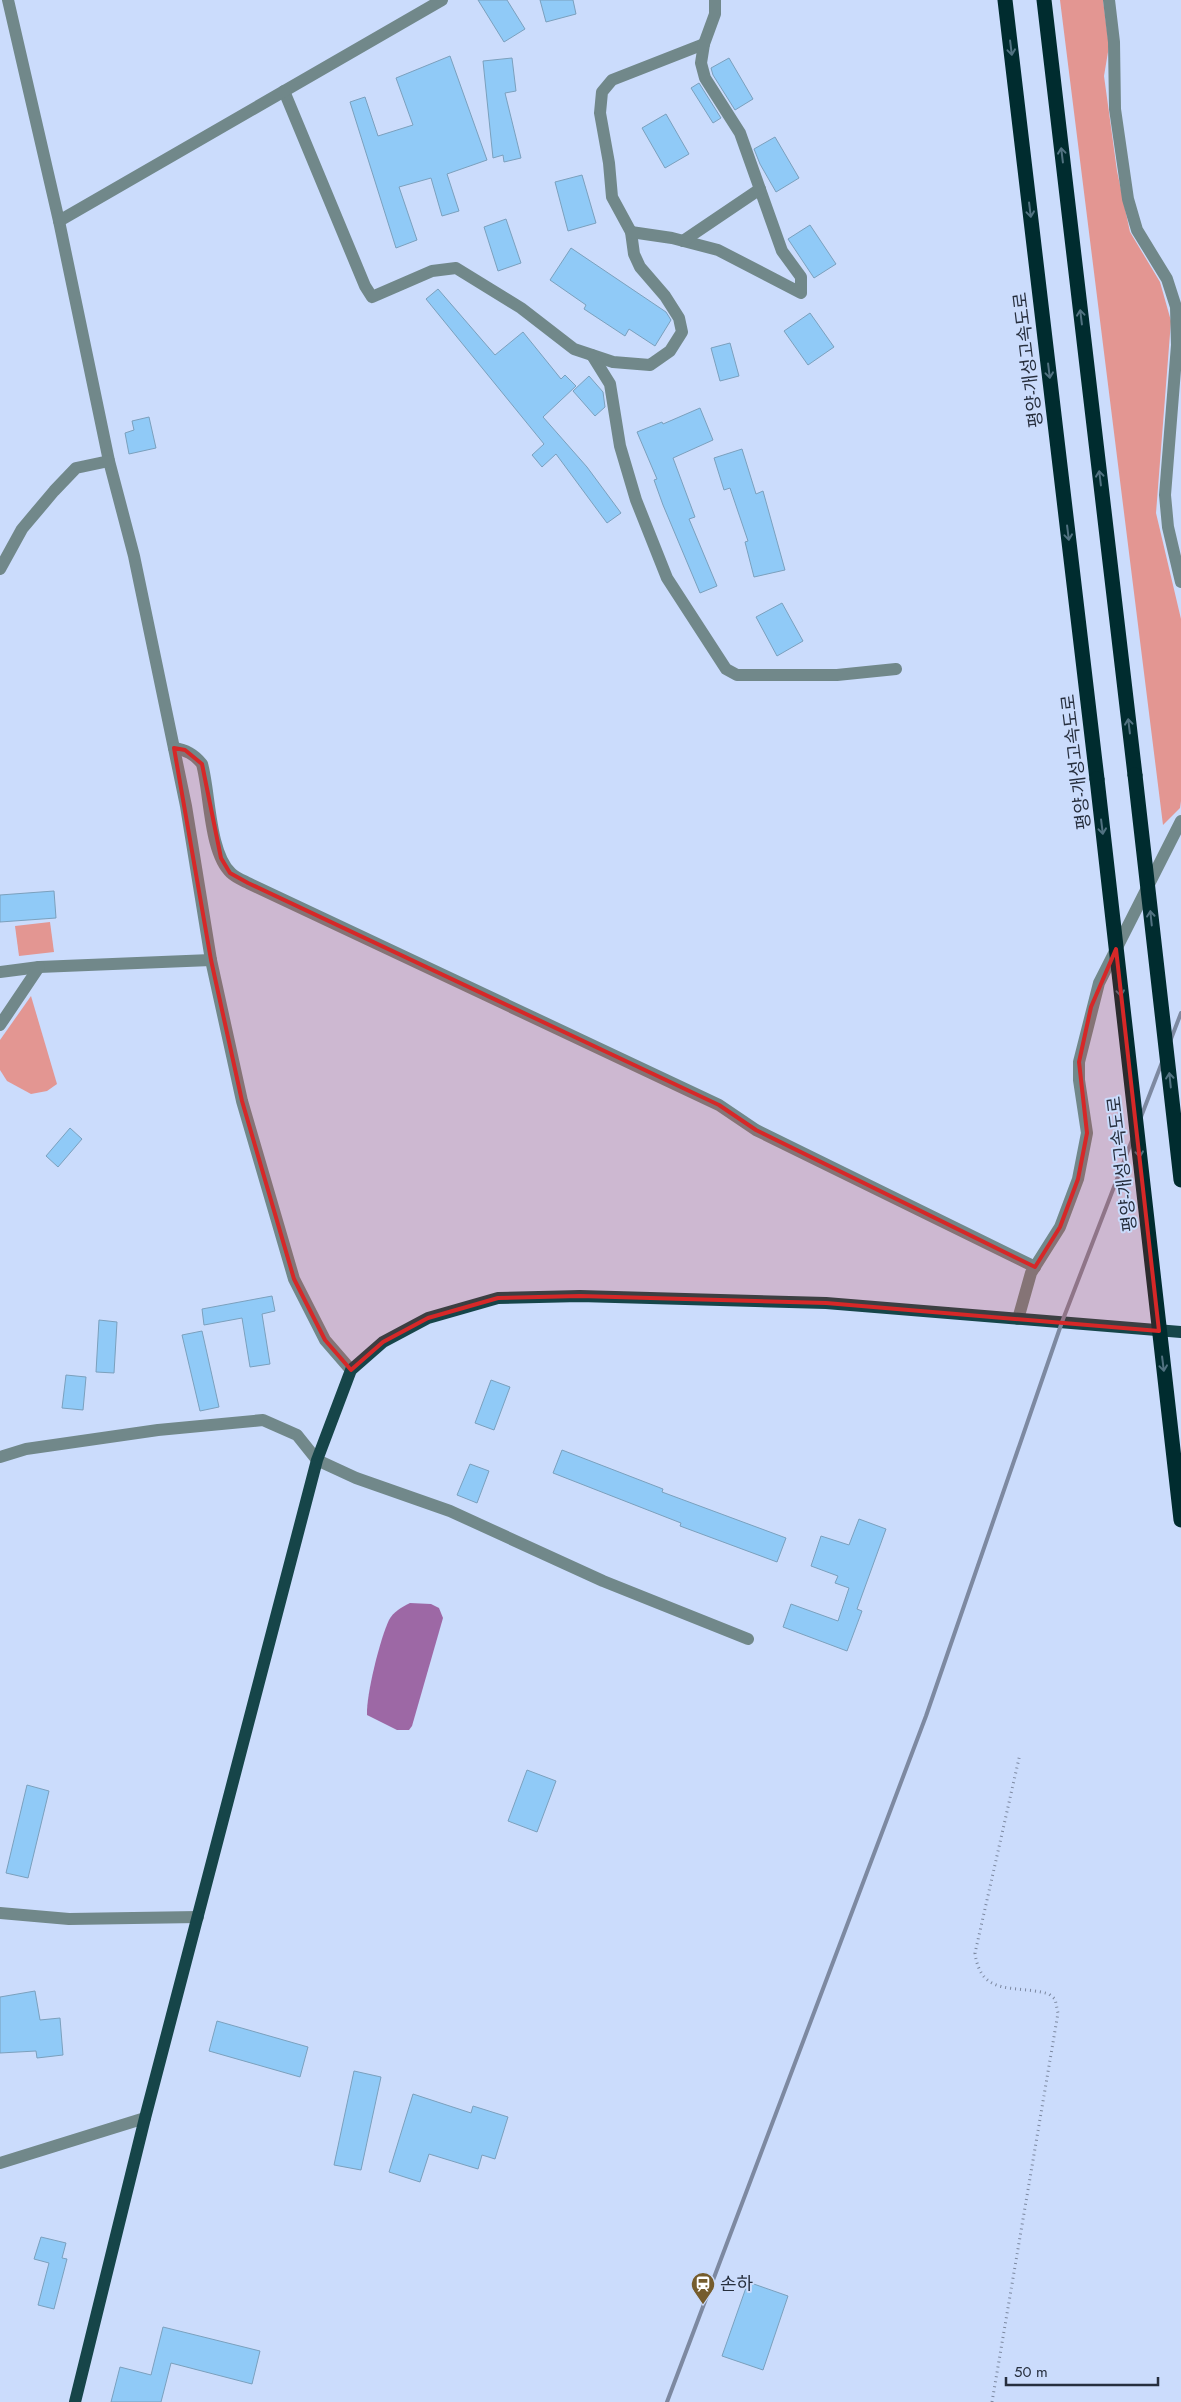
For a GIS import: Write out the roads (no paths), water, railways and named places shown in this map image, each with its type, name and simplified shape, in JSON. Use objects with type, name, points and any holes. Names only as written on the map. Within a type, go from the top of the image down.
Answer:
[{"type":"highway","name":"평양-개성고속도로","points":[[1005,0],[1181,1520]]},
{"type":"highway","points":[[1044,0],[1181,1180]]},
{"type":"main road","points":[[75,2402],[145,2118],[317,1460],[351,1370],[383,1342],[428,1318],[498,1298],[580,1296],[826,1303],[1181,1332]]},
{"type":"street","points":[[8,0],[59,221],[109,461],[134,556],[186,806],[211,960],[242,1101],[294,1279],[325,1340],[351,1370]]},
{"type":"street","points":[[59,221],[442,0]]},
{"type":"street","points":[[631,232],[683,241],[718,250],[801,293],[801,277],[782,251],[740,133],[705,78],[701,63],[704,44],[715,14],[715,0]]},
{"type":"street","points":[[1109,0],[1114,42],[1116,109],[1128,199],[1137,230],[1167,279],[1176,307],[1176,345],[1165,495],[1168,527],[1181,582]]},
{"type":"street","points":[[284,92],[365,286],[372,297],[432,271],[456,268],[522,308],[574,349],[613,362],[650,365],[670,351],[682,332],[679,318],[665,296],[640,267],[634,254],[631,232],[612,197],[609,163],[600,112],[602,92],[612,80],[704,44]]},
{"type":"street","points":[[683,241],[760,189]]},
{"type":"street","points":[[592,355],[610,384],[620,446],[636,500],[667,578],[726,669],[737,674],[837,674],[896,669]]},
{"type":"street","points":[[0,570],[22,529],[76,468],[109,461]]},
{"type":"street","points":[[174,748],[185,750],[196,756],[202,764],[216,840],[221,858],[230,873],[719,1104],[756,1130],[1035,1267]]},
{"type":"street","points":[[1018,1319],[1035,1267],[1060,1227],[1078,1179],[1087,1133],[1079,1080],[1079,1062],[1099,982],[1181,822]]},
{"type":"street","points":[[0,972],[39,967],[211,960]]},
{"type":"street","points":[[0,1025],[39,967]]},
{"type":"street","points":[[0,1457],[26,1449],[158,1430],[263,1420],[296,1435],[317,1460],[356,1478],[450,1511],[603,1581],[748,1639]]},
{"type":"street","points":[[0,1913],[70,1919],[198,1917]]},
{"type":"street","points":[[0,2163],[145,2118]]},
{"type":"railway","points":[[667,2402],[926,1716],[1062,1322],[1181,1013]]},
{"type":"place","name":"손하","points":[[703,2305]]}]
